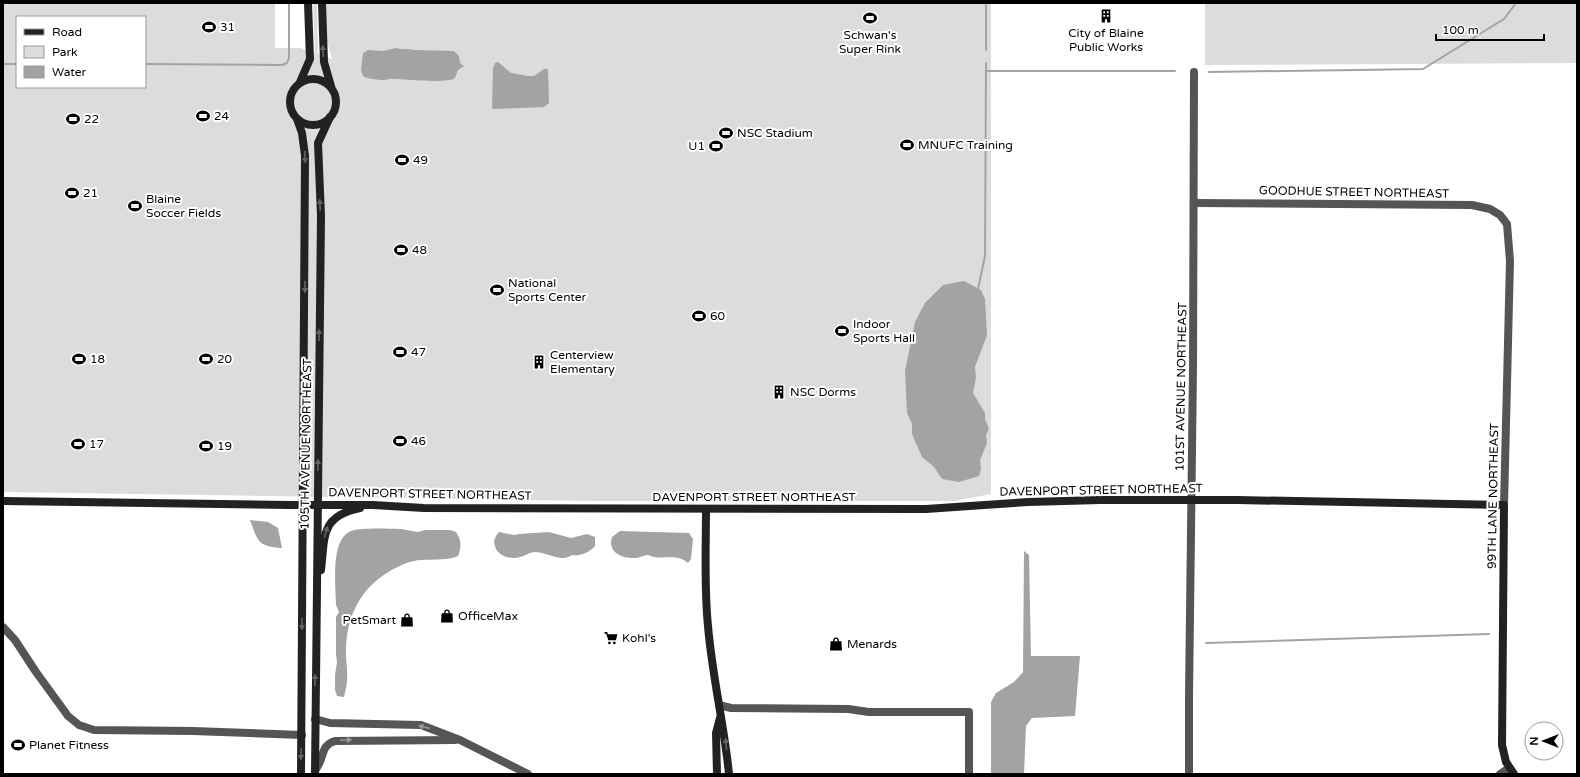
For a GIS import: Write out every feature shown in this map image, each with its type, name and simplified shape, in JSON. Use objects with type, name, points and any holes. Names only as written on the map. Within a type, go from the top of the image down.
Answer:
[{"type":"street","name":"105TH AVENUE NORTHEAST","points":[[301,774],[305,156],[302,133],[297,119],[292,112],[290,100],[294,88],[300,82],[310,59],[308,3]]},
{"type":"street","name":"105TH AVENUE NORTHEAST","points":[[315,772],[321,216],[318,143],[336,105],[335,95],[324,62],[322,3]]},
{"type":"street","name":"101ST AVENUE NORTHEAST","points":[[1189,774],[1194,72]]},
{"type":"street","points":[[300,82],[315,78],[322,80],[332,89]]},
{"type":"street","points":[[297,119],[310,125],[324,122],[330,117]]},
{"type":"street","name":"GOODHUE STREET NORTHEAST","points":[[1194,203],[1472,205],[1490,209],[1500,215],[1507,224]]},
{"type":"street","name":"99TH LANE NORTHEAST","points":[[1507,224],[1510,262],[1504,505],[1502,745],[1506,762],[1512,771]]},
{"type":"street","name":"DAVENPORT STREET NORTHEAST","points":[[3,501],[317,504],[424,508],[706,509],[926,509],[1063,500],[1191,500],[1504,505]]},
{"type":"street","points":[[316,612],[325,532],[330,523],[341,513],[373,505]]},
{"type":"street","points":[[706,509],[706,603],[720,715],[725,735],[729,774]]},
{"type":"street","points":[[3,627],[15,640],[68,716],[74,722],[86,728],[103,731],[193,731],[302,735]]},
{"type":"street","points":[[719,706],[731,708],[848,709],[869,712],[969,712],[969,774]]},
{"type":"street","points":[[717,774],[716,734],[720,715]]},
{"type":"street","points":[[315,719],[330,723],[421,725],[460,740],[528,774]]},
{"type":"street","points":[[315,772],[321,760],[324,748],[330,742],[460,740]]},
{"type":"street","points":[[1500,774],[1512,771]]},
{"type":"green space","name":"National Sports Center","points":[[3,3],[275,3],[275,48],[300,48],[315,53],[313,3],[317,3],[318,54],[332,59],[322,24],[322,3],[991,3],[991,494],[955,501],[596,501],[3,492]]},
{"type":"green space","points":[[1205,3],[1577,3],[1577,63],[1205,65]]},
{"type":"water","points":[[396,48],[454,51],[459,56],[460,63],[464,66],[458,70],[455,78],[443,81],[382,80],[363,76],[361,70],[363,53],[368,50],[383,51]]},
{"type":"water","points":[[498,62],[511,73],[528,76],[534,76],[544,69],[548,69],[549,103],[544,107],[493,109],[493,68],[495,63]]},
{"type":"water","points":[[964,281],[981,290],[985,299],[987,335],[975,367],[976,378],[973,393],[985,413],[985,419],[989,429],[986,435],[987,443],[980,460],[981,469],[979,476],[959,482],[942,479],[934,467],[922,457],[912,434],[912,424],[907,413],[905,371],[915,322],[925,303],[943,285]]},
{"type":"water","points":[[250,520],[268,522],[278,528],[282,548],[268,546],[260,542]]},
{"type":"water","points":[[401,529],[418,532],[425,530],[450,530],[456,532],[460,543],[458,556],[445,559],[418,560],[404,564],[378,579],[368,588],[360,599],[349,625],[346,655],[347,685],[344,697],[337,696],[335,690],[337,662],[336,617],[339,612],[336,605],[335,566],[339,545],[343,537],[353,530]]},
{"type":"water","points":[[620,531],[689,533],[693,539],[691,559],[688,563],[684,560],[676,558],[654,557],[647,555],[637,558],[622,556],[614,551],[611,543],[612,537]]},
{"type":"water","points":[[499,532],[514,535],[549,532],[571,538],[587,534],[595,537],[595,546],[584,554],[564,558],[534,552],[522,557],[513,558],[501,555],[496,549],[494,540]]},
{"type":"water","points":[[1024,551],[1029,555],[1031,656],[1080,656],[1075,716],[1032,718],[1026,726],[1024,774],[991,774],[991,702],[996,693],[1014,682],[1023,672]]},
{"type":"waterway","points":[[146,64],[282,65],[287,63],[289,58],[289,3]]},
{"type":"waterway","points":[[986,3],[986,50]]},
{"type":"waterway","points":[[1209,72],[1423,69],[1504,19],[1516,3]]},
{"type":"waterway","points":[[978,289],[985,256],[986,63]]},
{"type":"waterway","points":[[3,64],[16,64]]},
{"type":"waterway","points":[[987,71],[1175,71]]},
{"type":"waterway","points":[[1206,643],[1489,634]]},
{"type":"place","name":"City of Blaine Public Works","points":[[1106,16]]},
{"type":"place","name":"Schwan's Super Rink","points":[[870,18]]},
{"type":"place","name":"31","points":[[209,27]]},
{"type":"place","name":"24","points":[[203,116]]},
{"type":"place","name":"22","points":[[73,119]]},
{"type":"place","name":"NSC Stadium","points":[[726,133]]},
{"type":"place","name":"MNUFC Training","points":[[907,145]]},
{"type":"place","name":"U1","points":[[716,146]]},
{"type":"place","name":"49","points":[[402,160]]},
{"type":"place","name":"21","points":[[72,193]]},
{"type":"place","name":"Blaine Soccer Fields","points":[[135,206]]},
{"type":"place","name":"48","points":[[401,250]]},
{"type":"place","name":"National Sports Center","points":[[497,290]]},
{"type":"place","name":"60","points":[[699,316]]},
{"type":"place","name":"Indoor Sports Hall","points":[[842,331]]},
{"type":"place","name":"47","points":[[400,352]]},
{"type":"place","name":"18","points":[[79,359]]},
{"type":"place","name":"20","points":[[206,359]]},
{"type":"place","name":"Centerview Elementary","points":[[539,362]]},
{"type":"place","name":"NSC Dorms","points":[[779,392]]},
{"type":"place","name":"46","points":[[400,441]]},
{"type":"place","name":"17","points":[[78,444]]},
{"type":"place","name":"19","points":[[206,446]]},
{"type":"place","name":"OfficeMax","points":[[447,616]]},
{"type":"place","name":"PetSmart","points":[[407,620]]},
{"type":"place","name":"Kohl's","points":[[611,638]]},
{"type":"place","name":"Menards","points":[[836,644]]},
{"type":"place","name":"Planet Fitness","points":[[18,745]]}]
